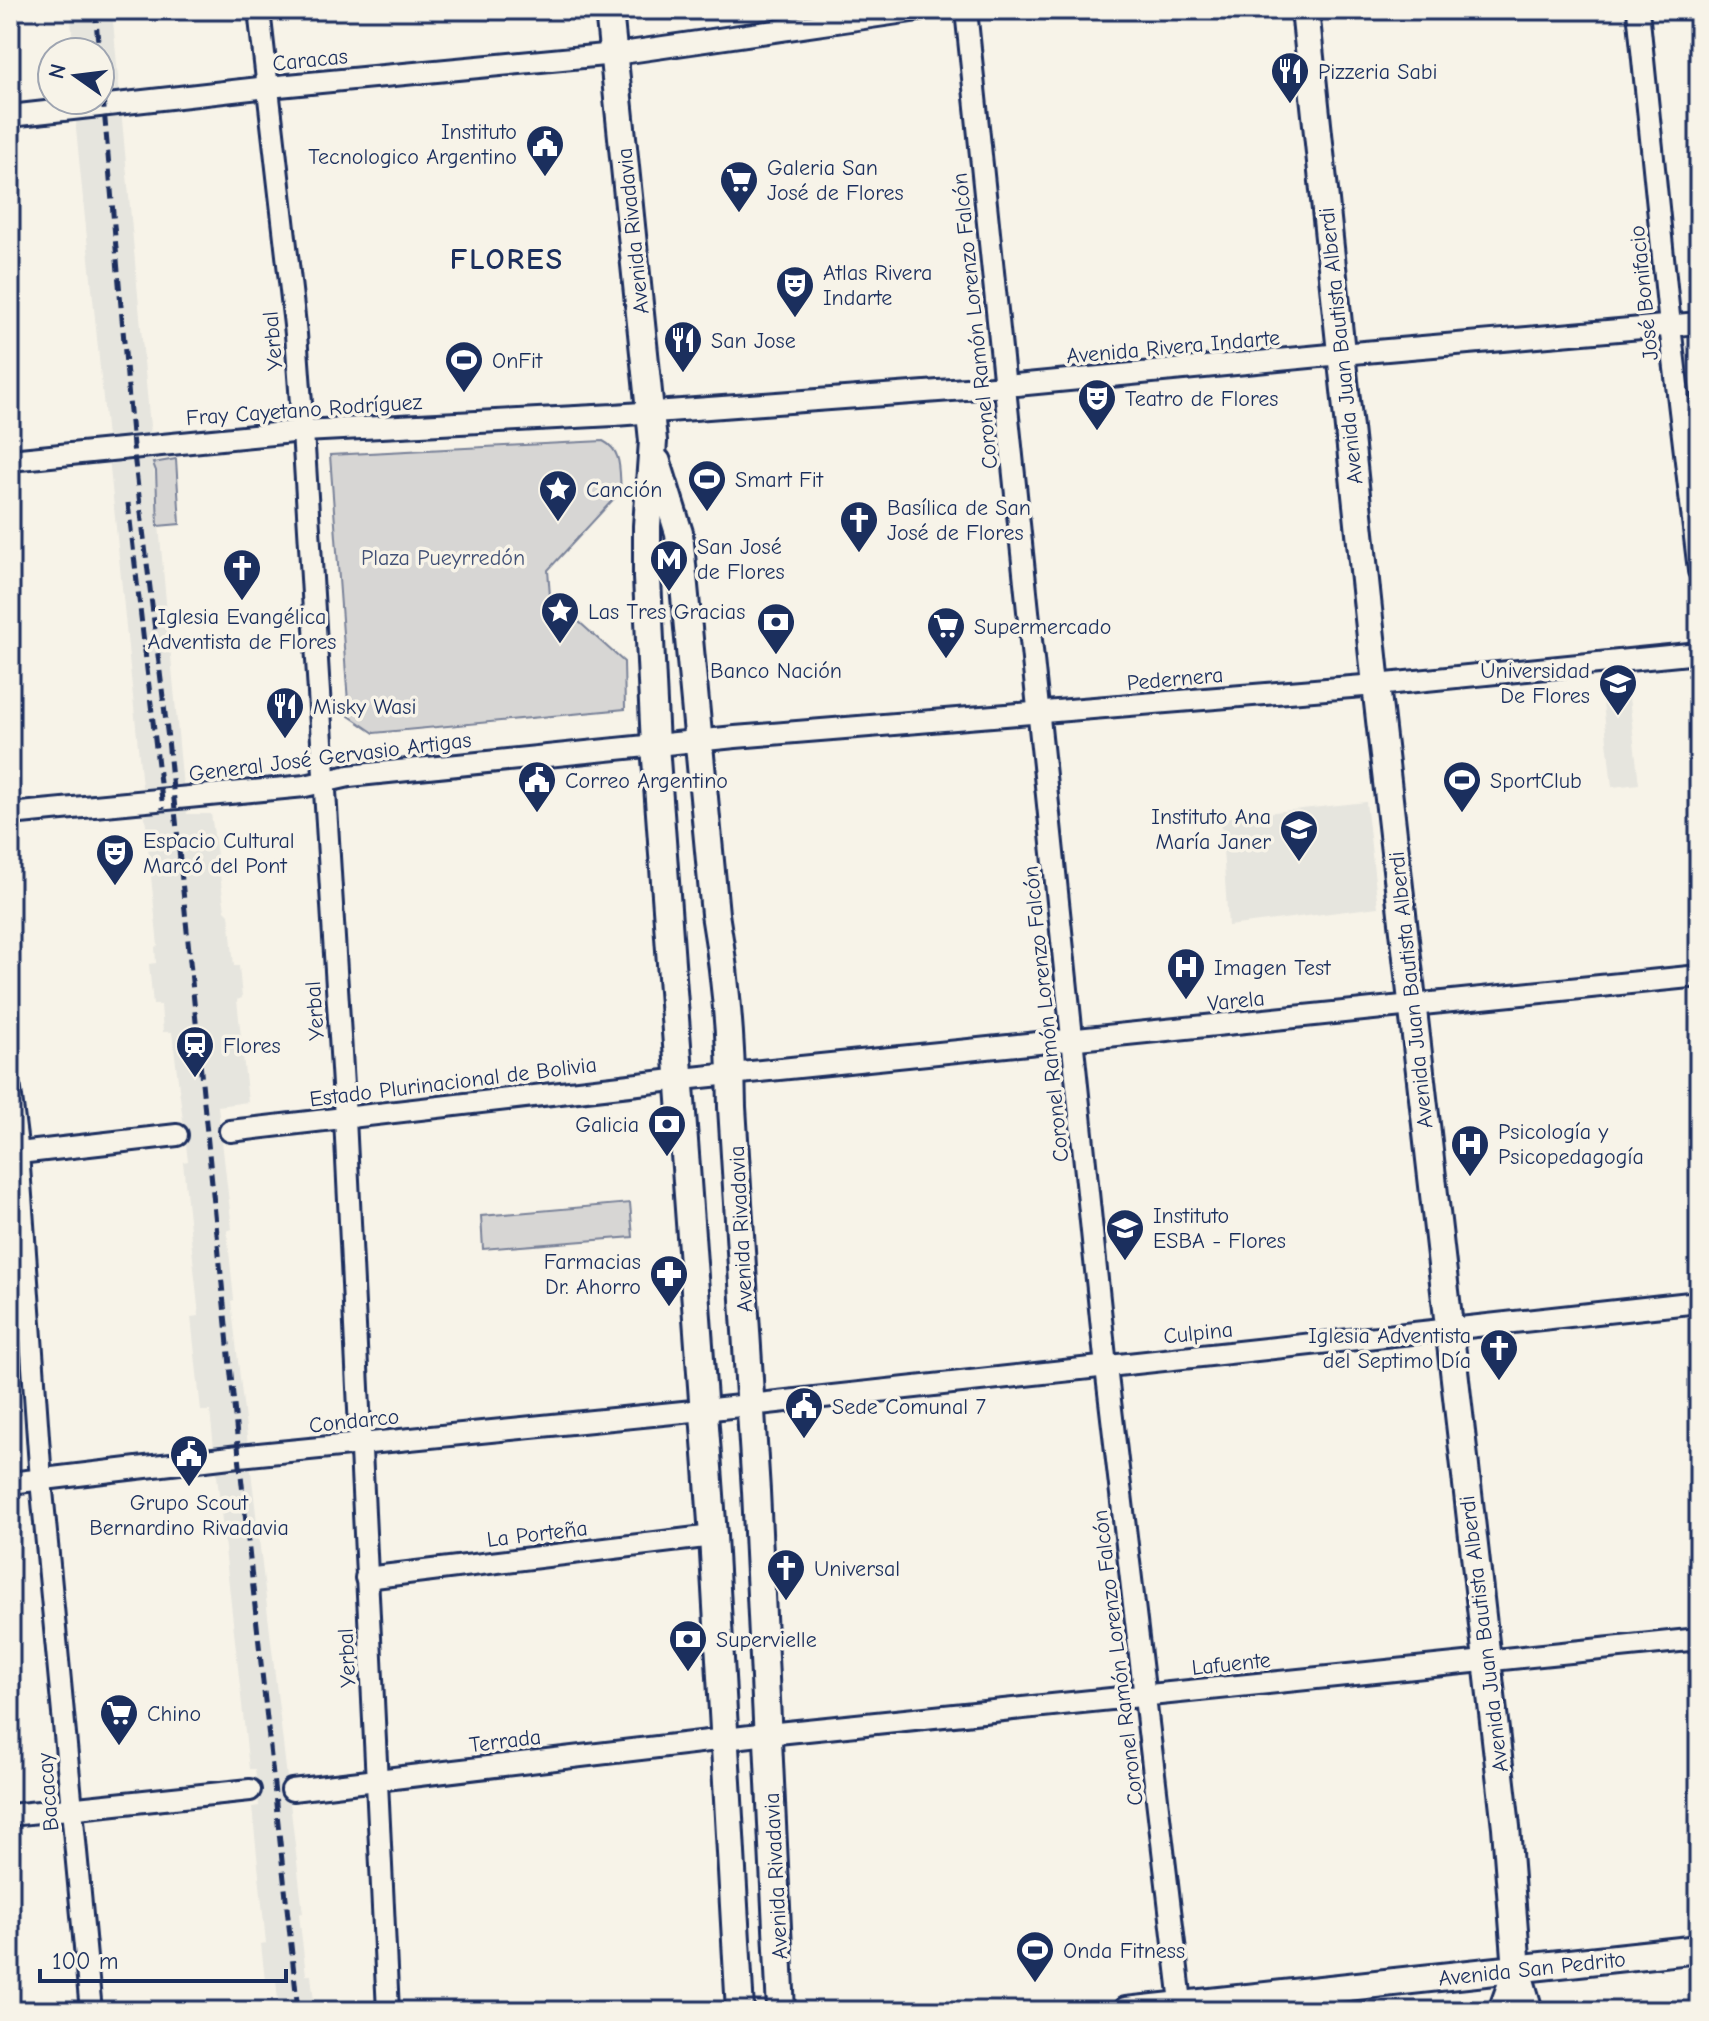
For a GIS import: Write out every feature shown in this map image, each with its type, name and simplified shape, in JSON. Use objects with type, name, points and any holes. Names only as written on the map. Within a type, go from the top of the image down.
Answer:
[{"type":"main road","name":"Avenida Rivadavia","points":[[609,10],[654,453],[647,526],[647,565],[655,745],[682,1079],[713,1536],[740,2011]]},
{"type":"main road","name":"Avenida Juan Bautista Alberdi","points":[[1305,10],[1376,685],[1506,1827],[1517,1970],[1529,2011]]},
{"type":"main road","name":"Avenida Rivadavia","points":[[654,453],[679,533],[732,1055],[781,2011]]},
{"type":"main road","name":"Avenida San Pedrito","points":[[1126,2011],[1182,2008],[1699,1949]]},
{"type":"main road","name":"Avenida Juan Bautista Alberdi","points":[[1502,2011],[1517,1970]]},
{"type":"street","name":"Yerbal","points":[[259,10],[296,334],[303,431],[345,1118],[388,2011]]},
{"type":"street","name":"Caracas","points":[[10,116],[268,87],[615,54],[919,10]]},
{"type":"street","name":"Coronel Ramón Lorenzo Falcón","points":[[966,10],[1106,1367],[1182,2008]]},
{"type":"street","name":"José Bonifacio","points":[[1638,10],[1699,571]]},
{"type":"street","name":"Avenida Rivera Indarte","points":[[650,412],[1006,386],[1699,323]]},
{"type":"street","name":"Fray Cayetano Rodríguez","points":[[10,460],[303,431],[650,412]]},
{"type":"street","name":"Pedernera","points":[[655,745],[1376,685],[1699,653]]},
{"type":"street","name":"General José Gervasio Artigas","points":[[10,814],[305,786],[349,776],[655,745]]},
{"type":"street","name":"Varela","points":[[682,1079],[1699,976]]},
{"type":"street","name":"Estado Plurinacional de Bolivia","points":[[230,1131],[682,1079]]},
{"type":"street","name":"Bacacay","points":[[10,1090],[41,1480],[91,2011]]},
{"type":"street","points":[[14,1154],[177,1135]]},
{"type":"street","name":"Culpina","points":[[703,1410],[1699,1302]]},
{"type":"street","name":"Condarco","points":[[10,1483],[703,1410]]},
{"type":"street","name":"La Porteña","points":[[366,1578],[713,1536]]},
{"type":"street","name":"Lafuente","points":[[768,1734],[1699,1639]]},
{"type":"street","name":"Terrada","points":[[292,1790],[768,1734]]},
{"type":"street","points":[[10,1815],[250,1790]]},
{"type":"shaded area","points":[[70,10],[112,10],[114,36],[72,36]]},
{"type":"shaded area","points":[[116,54],[182,777],[187,814],[211,814],[225,910],[229,914],[234,966],[239,966],[242,998],[237,1000],[248,1102],[218,1106],[232,1229],[227,1231],[234,1300],[231,1301],[303,1913],[299,1914],[306,1975],[311,1975],[315,2011],[279,2011],[276,1980],[265,1981],[261,1944],[266,1943],[252,1807],[259,1806],[255,1769],[249,1769],[210,1411],[201,1411],[191,1317],[199,1316],[183,1162],[188,1161],[172,1032],[163,1032],[161,1005],[153,1005],[149,964],[156,963],[155,947],[158,946],[76,116],[116,116]]},
{"type":"shaded area","name":"Universidad De Flores","points":[[1626,672],[1639,784],[1612,787],[1600,675]]},
{"type":"shaded area","name":"Instituto Ana María Janer","points":[[1366,802],[1378,907],[1228,926],[1221,818]]},
{"type":"green space","name":"Plaza Pueyrredón","points":[[603,441],[617,456],[621,491],[548,570],[550,596],[624,662],[625,709],[374,733],[349,716],[330,455]]},
{"type":"green space","points":[[176,459],[180,524],[158,526],[153,463]]},
{"type":"green space","points":[[630,1203],[633,1237],[483,1249],[481,1216]]},
{"type":"railway","points":[[95,10],[97,36]]},
{"type":"railway","points":[[105,116],[133,446],[168,739],[298,2011]]},
{"type":"railway","points":[[128,503],[163,809]]},
{"type":"place","name":"Pizzeria Sabi","points":[[1290,105]]},
{"type":"place","name":"Instituto Tecnologico Argentino","points":[[545,178]]},
{"type":"place","name":"Galeria San José de Flores","points":[[739,214]]},
{"type":"place","name":"Atlas Rivera Indarte","points":[[795,319]]},
{"type":"place","name":"San Jose","points":[[683,374]]},
{"type":"place","name":"OnFit","points":[[464,394]]},
{"type":"place","name":"Teatro de Flores","points":[[1097,432]]},
{"type":"place","name":"Smart Fit","points":[[707,513]]},
{"type":"place","name":"Canción","points":[[558,523]]},
{"type":"place","name":"Basílica de San José de Flores","points":[[859,554]]},
{"type":"place","name":"San José de Flores","points":[[669,593]]},
{"type":"place","name":"Iglesia Evangélica Adventista de Flores","points":[[242,602]]},
{"type":"place","name":"Las Tres Gracias","points":[[560,645]]},
{"type":"place","name":"Banco Nación","points":[[776,656]]},
{"type":"place","name":"Supermercado","points":[[946,660]]},
{"type":"place","name":"Universidad De Flores","points":[[1618,717]]},
{"type":"place","name":"Misky Wasi","points":[[285,740]]},
{"type":"place","name":"Correo Argentino","points":[[537,814]]},
{"type":"place","name":"SportClub","points":[[1462,814]]},
{"type":"place","name":"Instituto Ana María Janer","points":[[1299,863]]},
{"type":"place","name":"Espacio Cultural Marcó del Pont","points":[[115,887]]},
{"type":"place","name":"Imagen Test","points":[[1186,1001]]},
{"type":"place","name":"Flores","points":[[195,1079]]},
{"type":"place","name":"Galicia","points":[[667,1158]]},
{"type":"place","name":"Psicología y Psicopedagogía","points":[[1470,1178]]},
{"type":"place","name":"Instituto ESBA - Flores","points":[[1125,1262]]},
{"type":"place","name":"Farmacias Dr. Ahorro","points":[[669,1308]]},
{"type":"place","name":"Iglesia Adventista del Septimo Día","points":[[1499,1382]]},
{"type":"place","name":"Sede Comunal 7","points":[[804,1440]]},
{"type":"place","name":"Grupo Scout Bernardino Rivadavia","points":[[189,1488]]},
{"type":"place","name":"Universal","points":[[786,1602]]},
{"type":"place","name":"Supervielle","points":[[688,1673]]},
{"type":"place","name":"Chino","points":[[119,1747]]},
{"type":"place","name":"Onda Fitness","points":[[1035,1984]]},
{"type":"district","name":"FLORES","points":[[507,259]]}]
